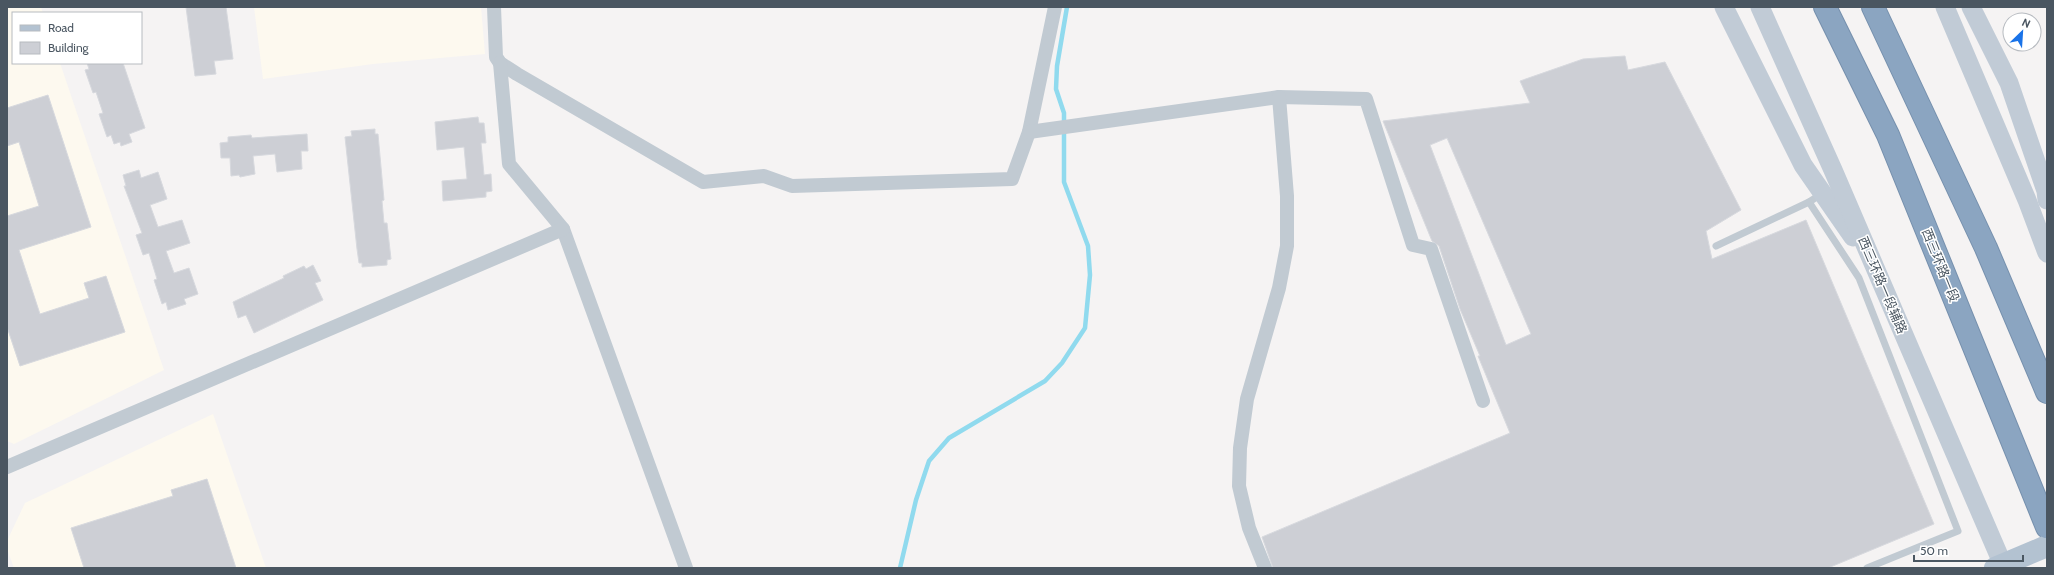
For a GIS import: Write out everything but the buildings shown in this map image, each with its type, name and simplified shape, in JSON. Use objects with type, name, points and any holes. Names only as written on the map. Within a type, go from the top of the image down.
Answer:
[{"type":"highway","name":"西三环路一段","points":[[1825,7],[1888,135],[2047,527]]},
{"type":"highway","points":[[1873,7],[1986,248],[2047,392]]},
{"type":"main road","points":[[1724,7],[1803,165],[1816,198],[1877,272]]},
{"type":"main road","name":"西三环路一段辅路","points":[[1760,7],[1877,272],[2001,567]]},
{"type":"main road","points":[[1945,7],[2027,200],[2047,253]]},
{"type":"main road","points":[[1971,7],[2008,83],[2046,191],[2047,200]]},
{"type":"main road","points":[[2001,567],[2047,546]]},
{"type":"street","points":[[494,7],[496,57],[500,63],[703,182],[764,176],[792,186],[1012,178],[1029,132],[1055,7]]},
{"type":"street","points":[[500,63],[510,164],[563,229],[686,568]]},
{"type":"street","points":[[1029,132],[1279,97],[1366,99],[1413,245],[1431,249],[1483,400]]},
{"type":"street","points":[[1265,568],[1249,528],[1239,486],[1240,448],[1247,399],[1279,288],[1287,246],[1287,196],[1279,97]]},
{"type":"street","points":[[7,467],[563,229]]},
{"type":"lane","points":[[1716,246],[1816,198],[1859,278],[1958,531],[1867,568]]},
{"type":"shaded area","points":[[7,7],[41,7],[43,12],[12,12],[12,64],[60,64],[164,370],[14,444],[7,441]]},
{"type":"shaded area","points":[[254,7],[481,7],[485,54],[373,64],[263,79]]},
{"type":"shaded area","points":[[213,414],[266,568],[14,568],[7,549],[7,541],[25,503]]},
{"type":"waterway","points":[[900,568],[916,500],[929,461],[949,438],[1045,381],[1062,363],[1085,328],[1090,275],[1088,246],[1064,182],[1064,113],[1056,89],[1057,66],[1067,7]]}]
